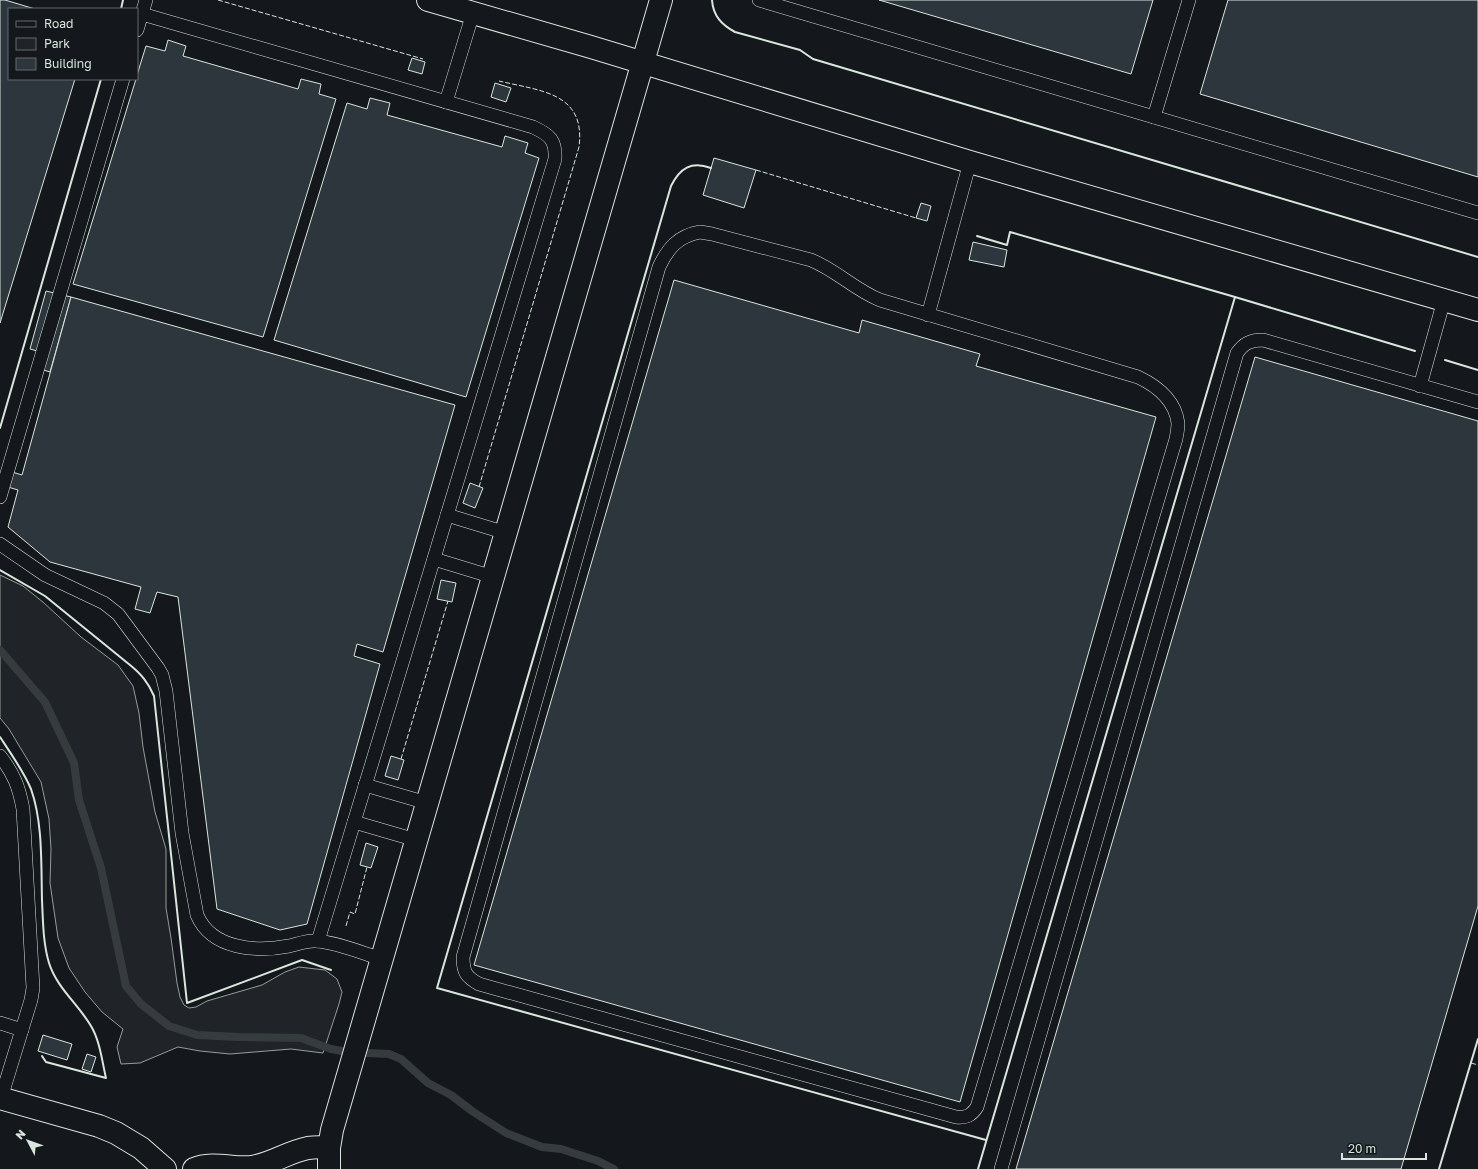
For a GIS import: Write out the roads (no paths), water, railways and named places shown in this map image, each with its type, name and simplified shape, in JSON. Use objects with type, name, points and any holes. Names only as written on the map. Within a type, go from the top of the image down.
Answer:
[{"type":"street","points":[[428,0],[970,162],[1478,310]]},
{"type":"street","points":[[329,1169],[329,1148],[332,1130],[661,0]]},
{"type":"street","points":[[0,1098],[99,1126],[116,1133],[130,1140],[141,1148],[165,1169]]},
{"type":"street","points":[[194,1169],[201,1166],[229,1168],[253,1167],[308,1148],[329,1148]]},
{"type":"lane","points":[[138,27],[146,0]]},
{"type":"lane","points":[[759,0],[1478,213]]},
{"type":"lane","points":[[1154,117],[1189,0]]},
{"type":"lane","points":[[446,102],[473,13]]},
{"type":"lane","points":[[142,14],[540,130],[552,140],[555,145],[555,159],[318,941]]},
{"type":"lane","points":[[0,497],[123,80]]},
{"type":"lane","points":[[928,315],[970,162]]},
{"type":"lane","points":[[700,232],[712,234],[811,260],[823,265],[867,295],[928,315],[1138,377],[1161,391],[1175,412],[1178,424],[1174,446],[980,1099],[973,1114],[964,1118],[956,1117],[478,984],[471,980],[463,967],[463,957],[657,275],[664,257],[671,247],[680,239],[689,234],[700,232]]},
{"type":"lane","points":[[1420,386],[1444,300]]},
{"type":"lane","points":[[1001,1169],[1237,353],[1247,342],[1263,340],[1478,402]]},
{"type":"lane","points":[[447,515],[506,533]]},
{"type":"lane","points":[[0,544],[45,576],[113,609],[124,621],[162,675],[166,692],[182,833],[197,915],[204,927],[217,938],[236,946],[271,948],[318,941],[382,959]]},
{"type":"lane","points":[[434,559],[493,577]]},
{"type":"lane","points":[[0,756],[15,777],[20,790],[23,809],[34,988],[0,1098]]},
{"type":"lane","points":[[365,785],[427,803]]},
{"type":"lane","points":[[354,822],[416,840]]},
{"type":"lane","points":[[0,1023],[22,1030]]},
{"type":"waterway","points":[[0,650],[45,702],[74,763],[79,800],[101,868],[126,986],[141,1004],[169,1026],[197,1035],[301,1038],[331,1049],[347,1052],[389,1054],[401,1059],[428,1083],[451,1095],[472,1111],[506,1133],[542,1147],[561,1149],[598,1161],[614,1169]]}]
